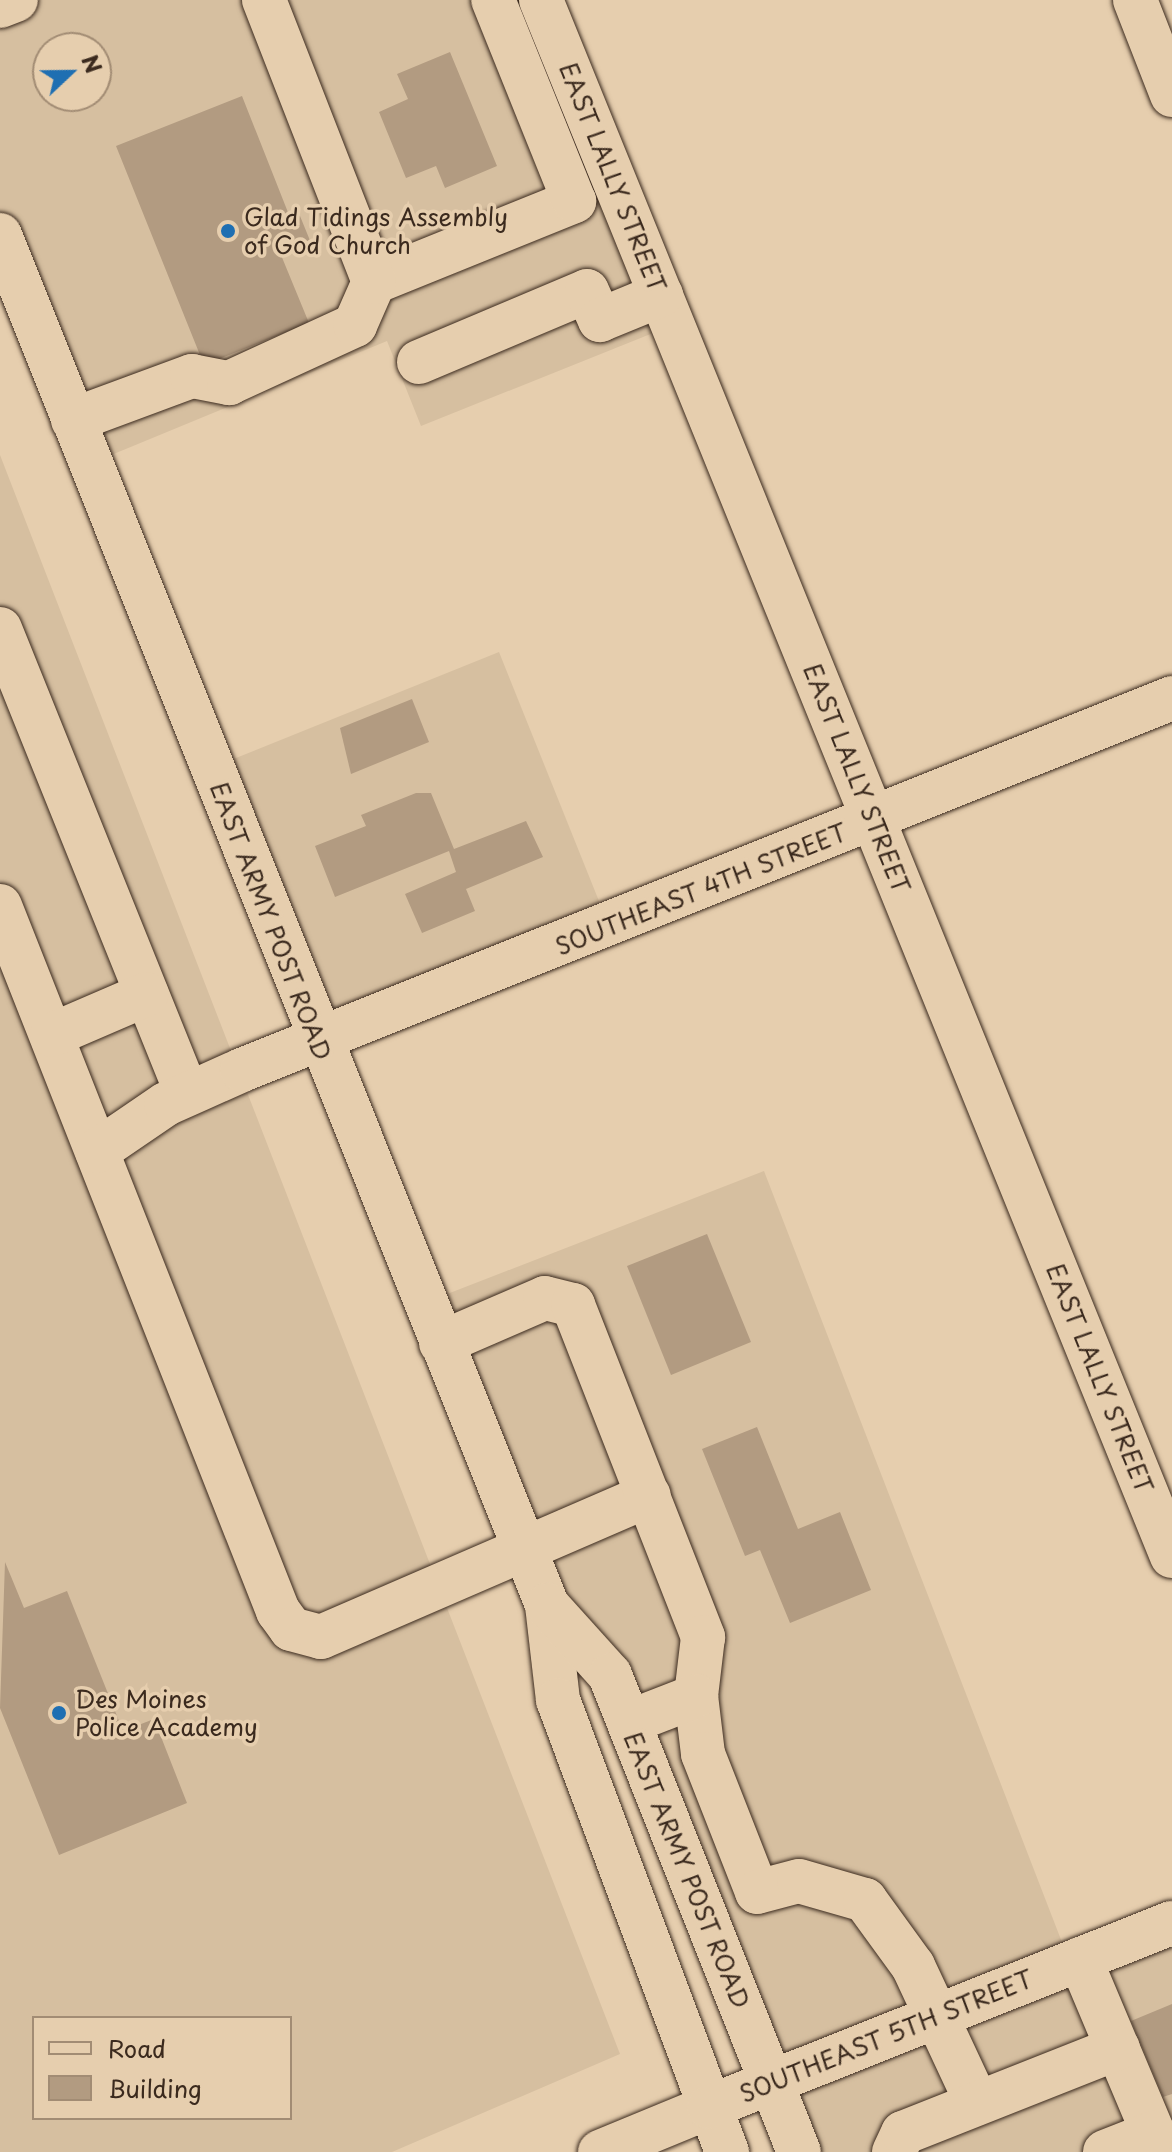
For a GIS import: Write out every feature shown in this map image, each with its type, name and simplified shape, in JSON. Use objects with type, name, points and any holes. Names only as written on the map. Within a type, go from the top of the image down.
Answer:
[{"type":"main road","points":[[0,6],[16,0]]},
{"type":"main road","points":[[264,0],[374,282]]},
{"type":"main road","points":[[73,420],[192,376],[229,383],[355,325],[374,282],[574,201],[493,0]]},
{"type":"main road","name":"EAST LALLY STREET","points":[[541,0],[1172,1556]]},
{"type":"main road","points":[[1135,0],[1172,95]]},
{"type":"main road","name":"EAST ARMY POST ROAD","points":[[0,235],[318,1043],[547,1605],[558,1700],[727,2152]]},
{"type":"main road","points":[[419,362],[587,291],[600,320],[661,295]]},
{"type":"main road","points":[[0,629],[187,1094]]},
{"type":"main road","name":"SOUTHEAST 4TH STREET","points":[[97,1151],[187,1094],[1172,698]]},
{"type":"main road","points":[[0,906],[278,1611],[291,1629],[321,1637],[649,1495]]},
{"type":"main road","points":[[52,1035],[147,994]]},
{"type":"main road","points":[[441,1343],[545,1298],[573,1305],[703,1637],[696,1696],[703,1754],[757,1892]]},
{"type":"main road","name":"EAST ARMY POST ROAD","points":[[547,1605],[610,1675],[799,2152]]},
{"type":"main road","points":[[629,1722],[696,1696]]},
{"type":"main road","points":[[705,1914],[757,1892],[799,1881],[865,1900],[913,1966],[977,2103]]},
{"type":"main road","name":"SOUTHEAST 5TH STREET","points":[[600,2152],[1172,1923]]},
{"type":"main road","points":[[1080,1959],[1157,2142],[1105,2152]]},
{"type":"main road","points":[[894,2146],[977,2103],[1118,2048]]},
{"type":"shaded area","points":[[0,0],[541,0],[673,325],[421,426],[387,341],[87,465],[0,239]]},
{"type":"shaded area","points":[[0,455],[620,2054],[392,2152],[0,2152]]},
{"type":"shaded area","points":[[499,652],[609,926],[318,1043],[211,768]]},
{"type":"shaded area","points":[[764,1171],[1070,1963],[1172,1923],[1172,2152],[799,2152],[424,1303]]},
{"type":"building","points":[[450,52],[497,166],[445,188],[436,166],[406,178],[379,112],[408,99],[397,74]]},
{"type":"building","name":"Glad Tidings Assembly of God Church","points":[[242,96],[291,220],[300,216],[311,243],[281,255],[309,323],[204,365],[116,146]]},
{"type":"building","points":[[412,699],[429,742],[351,774],[340,728]]},
{"type":"building","points":[[416,793],[431,793],[454,849],[526,821],[543,857],[466,889],[475,911],[422,933],[405,894],[456,872],[449,851],[335,897],[315,846],[366,826],[361,815]]},
{"type":"building","points":[[707,1234],[751,1342],[671,1375],[627,1266]]},
{"type":"building","points":[[757,1427],[798,1529],[840,1512],[871,1590],[790,1623],[760,1550],[745,1556],[702,1449]]},
{"type":"building","name":"Des Moines Police Academy","points":[[5,1562],[24,1608],[67,1591],[123,1731],[154,1719],[187,1803],[59,1855],[0,1708]]},
{"type":"building","points":[[1172,2004],[1172,2094],[1163,2097],[1131,2021]]},
{"type":"place","name":"Glad Tidings Assembly of God Church","points":[[228,231]]},
{"type":"place","name":"Des Moines Police Academy","points":[[59,1713]]}]
